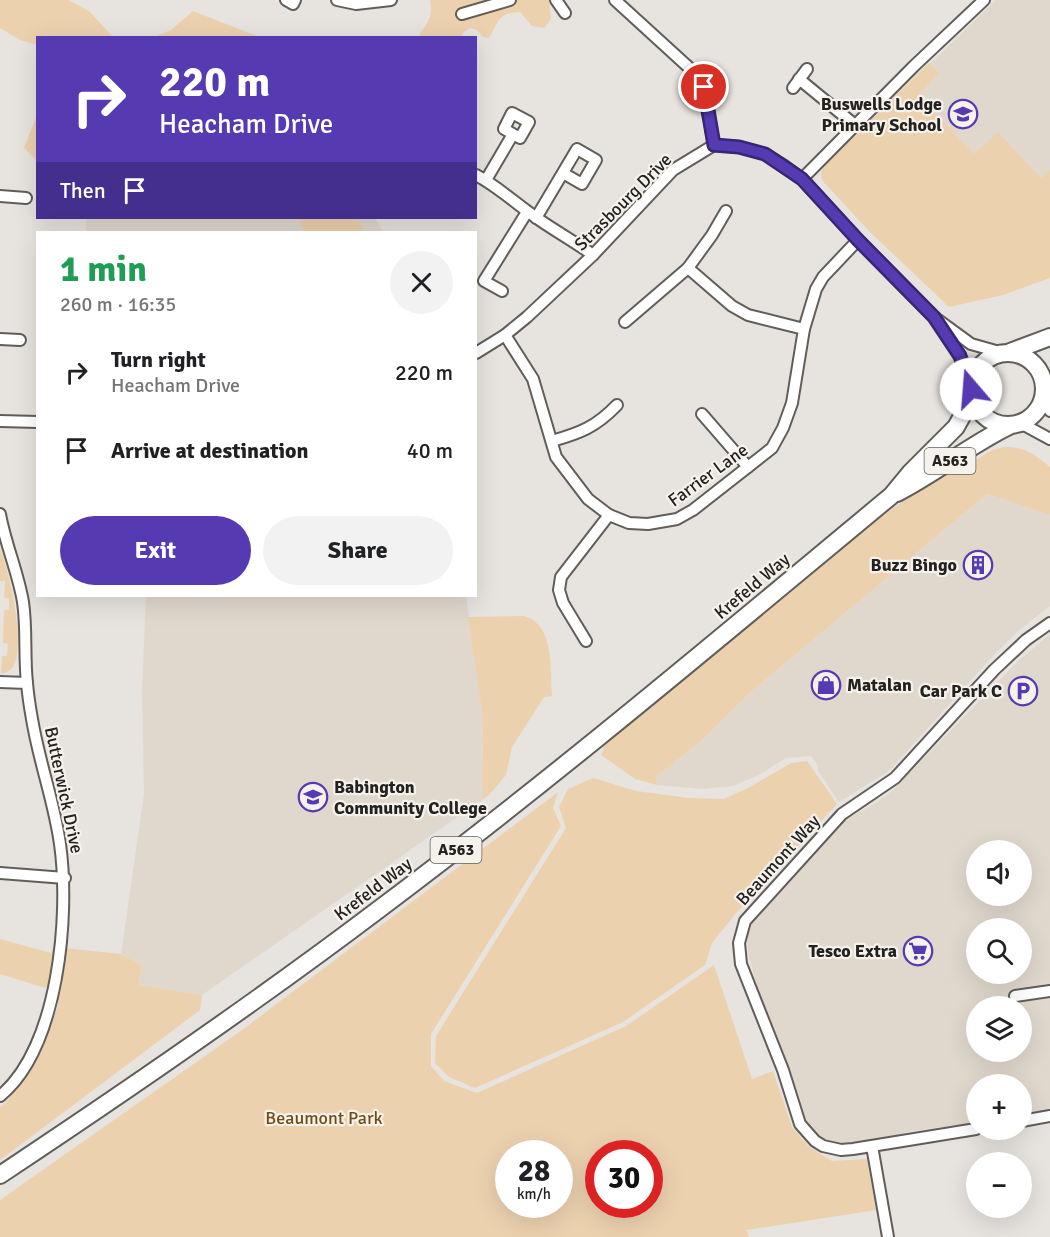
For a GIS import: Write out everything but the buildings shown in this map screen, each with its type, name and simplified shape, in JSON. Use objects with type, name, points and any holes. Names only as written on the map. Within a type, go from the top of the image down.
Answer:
[{"type":"highway","points":[[1006,352],[1029,359],[1037,367],[1047,385],[1040,408],[1032,417],[1012,425],[989,421],[980,412],[972,393],[973,378],[983,362],[995,355],[1050,336]]},
{"type":"highway","name":"Krefeld Way","points":[[0,1175],[213,1031],[387,904],[595,741],[891,496],[910,473],[956,427],[972,393]]},
{"type":"highway","name":"Krefeld Way","points":[[891,496],[917,483],[983,438],[1012,425]]},
{"type":"street","points":[[337,0],[356,4],[390,0]]},
{"type":"street","points":[[462,14],[510,0]]},
{"type":"street","points":[[556,0],[565,13]]},
{"type":"street","points":[[802,179],[914,66],[984,0]]},
{"type":"street","points":[[619,1],[696,74],[704,87],[714,145],[739,147],[765,154],[802,179],[934,317],[971,344],[1006,352]]},
{"type":"street","points":[[807,69],[796,83],[855,125]]},
{"type":"street","points":[[486,180],[513,134]]},
{"type":"street","name":"Strasbourg Drive","points":[[477,352],[505,335],[593,255],[673,170],[714,145]]},
{"type":"street","points":[[502,291],[484,281],[563,173]]},
{"type":"street","points":[[477,176],[593,255]]},
{"type":"street","points":[[0,196],[26,198]]},
{"type":"street","points":[[625,322],[688,268],[726,211]]},
{"type":"street","name":"Farrier Lane","points":[[505,335],[533,379],[556,457],[588,500],[609,515],[629,522],[648,524],[677,519],[700,505],[772,448],[783,428],[792,403],[804,329],[812,300],[823,277],[858,240]]},
{"type":"street","points":[[688,268],[732,306],[748,315],[804,329]]},
{"type":"street","points":[[934,317],[960,356],[972,393]]},
{"type":"street","points":[[0,339],[20,340]]},
{"type":"street","points":[[1047,385],[1050,411]]},
{"type":"street","points":[[552,441],[578,434],[601,422],[617,405]]},
{"type":"street","points":[[702,414],[748,466]]},
{"type":"street","points":[[0,421],[36,422]]},
{"type":"street","points":[[1012,425],[1026,426],[1050,439]]},
{"type":"street","name":"Butterwick Drive","points":[[0,514],[23,603],[27,683],[39,757],[54,806],[65,878],[65,907],[57,980],[39,1040],[18,1075],[1,1095]]},
{"type":"street","points":[[586,641],[563,603],[560,590],[561,577],[609,515]]},
{"type":"street","name":"Beaumont Way","points":[[966,1131],[841,1149],[823,1146],[814,1141],[800,1124],[783,1070],[741,964],[741,933],[745,921],[842,814],[895,778],[994,670],[1026,640],[1050,623]]},
{"type":"street","points":[[0,682],[27,683]]},
{"type":"street","points":[[0,873],[65,878]]},
{"type":"street","points":[[1015,996],[1050,991]]},
{"type":"street","points":[[1032,1119],[1050,1116]]},
{"type":"street","points":[[872,1146],[888,1237]]},
{"type":"shaded area","name":"Buswells Lodge Primary School","points":[[996,0],[1050,0],[1050,245],[879,235],[825,184],[821,173],[824,166]]},
{"type":"shaded area","points":[[86,219],[376,219],[382,231],[86,231]]},
{"type":"shaded area","points":[[987,494],[1050,515],[1050,606],[1017,632],[993,656],[889,771],[839,802],[818,771],[818,766],[811,756],[786,758],[759,775],[733,786],[701,789],[657,785],[656,777],[701,741],[752,691]]},
{"type":"shaded area","name":"Babington Community College","points":[[146,597],[466,597],[483,718],[482,800],[202,995],[138,985],[142,965],[121,954],[144,794],[142,689]]},
{"type":"shaded area","points":[[1050,634],[1050,1112],[1032,1114],[1032,1074],[966,1074],[966,1123],[840,1145],[823,1140],[806,1122],[759,994],[748,952],[747,935],[752,923],[843,821],[879,801],[894,789],[1016,663]]},
{"type":"green space","points":[[0,0],[68,0],[89,11],[112,36],[36,36],[36,45],[20,40],[0,28]]},
{"type":"green space","points":[[430,0],[549,0],[551,19],[544,28],[532,26],[520,12],[503,16],[489,38],[483,37],[477,30],[470,28],[462,36],[420,36],[430,18]]},
{"type":"green space","points":[[193,11],[256,36],[156,36],[171,30]]},
{"type":"green space","name":"Buswells Lodge Primary School","points":[[929,63],[939,73],[918,95],[974,154],[998,132],[1041,178],[1050,170],[1050,278],[1003,295],[949,307],[869,231],[822,180],[821,173],[824,166]]},
{"type":"green space","points":[[36,118],[36,160],[24,148]]},
{"type":"green space","points":[[298,219],[358,219],[364,231],[304,231]]},
{"type":"green space","points":[[1003,447],[1028,452],[1050,467],[1050,515],[987,494],[752,691],[701,741],[656,777],[657,785],[635,779],[601,755],[604,749],[601,744],[859,532],[961,461],[965,467],[990,451]]},
{"type":"green space","points":[[0,548],[12,590],[18,643],[17,657],[13,667],[1,674],[2,656],[7,656],[8,644],[3,643],[4,610],[9,610],[9,598],[4,598],[5,581],[0,581]]},
{"type":"green space","points":[[524,616],[541,628],[546,638],[549,649],[552,696],[544,697],[512,747],[506,775],[482,800],[483,718],[468,617]]},
{"type":"green space","points":[[807,761],[837,804],[737,912],[712,943],[705,965],[623,1022],[475,1088],[449,1077],[435,1063],[436,1036],[566,828],[559,807],[568,789],[593,778],[636,791],[689,798],[724,799],[791,763]]},
{"type":"green space","name":"Beaumont Park","points":[[558,792],[553,808],[561,826],[431,1034],[431,1066],[444,1081],[477,1093],[626,1026],[714,965],[752,1079],[773,1071],[792,1127],[809,1147],[832,1161],[867,1159],[876,1210],[747,1230],[749,1237],[0,1237],[0,1200],[242,1030]]},
{"type":"green space","points":[[0,939],[51,953],[54,947],[121,954],[142,965],[138,985],[202,995],[200,1010],[0,1160],[0,1107],[5,1104],[41,1053],[58,1006],[59,988],[42,987],[0,974]]},
{"type":"place","name":"Buswells Lodge Primary School","points":[[963,114]]},
{"type":"place","name":"Buzz Bingo","points":[[978,565]]},
{"type":"place","name":"Matalan","points":[[826,685]]},
{"type":"place","name":"Car Park C","points":[[1023,691]]},
{"type":"place","name":"Babington Community College","points":[[313,797]]},
{"type":"place","name":"Tesco Extra","points":[[918,951]]},
{"type":"route","points":[[704,87],[714,145],[739,147],[765,154],[802,179],[934,317],[960,356],[971,389]]}]
